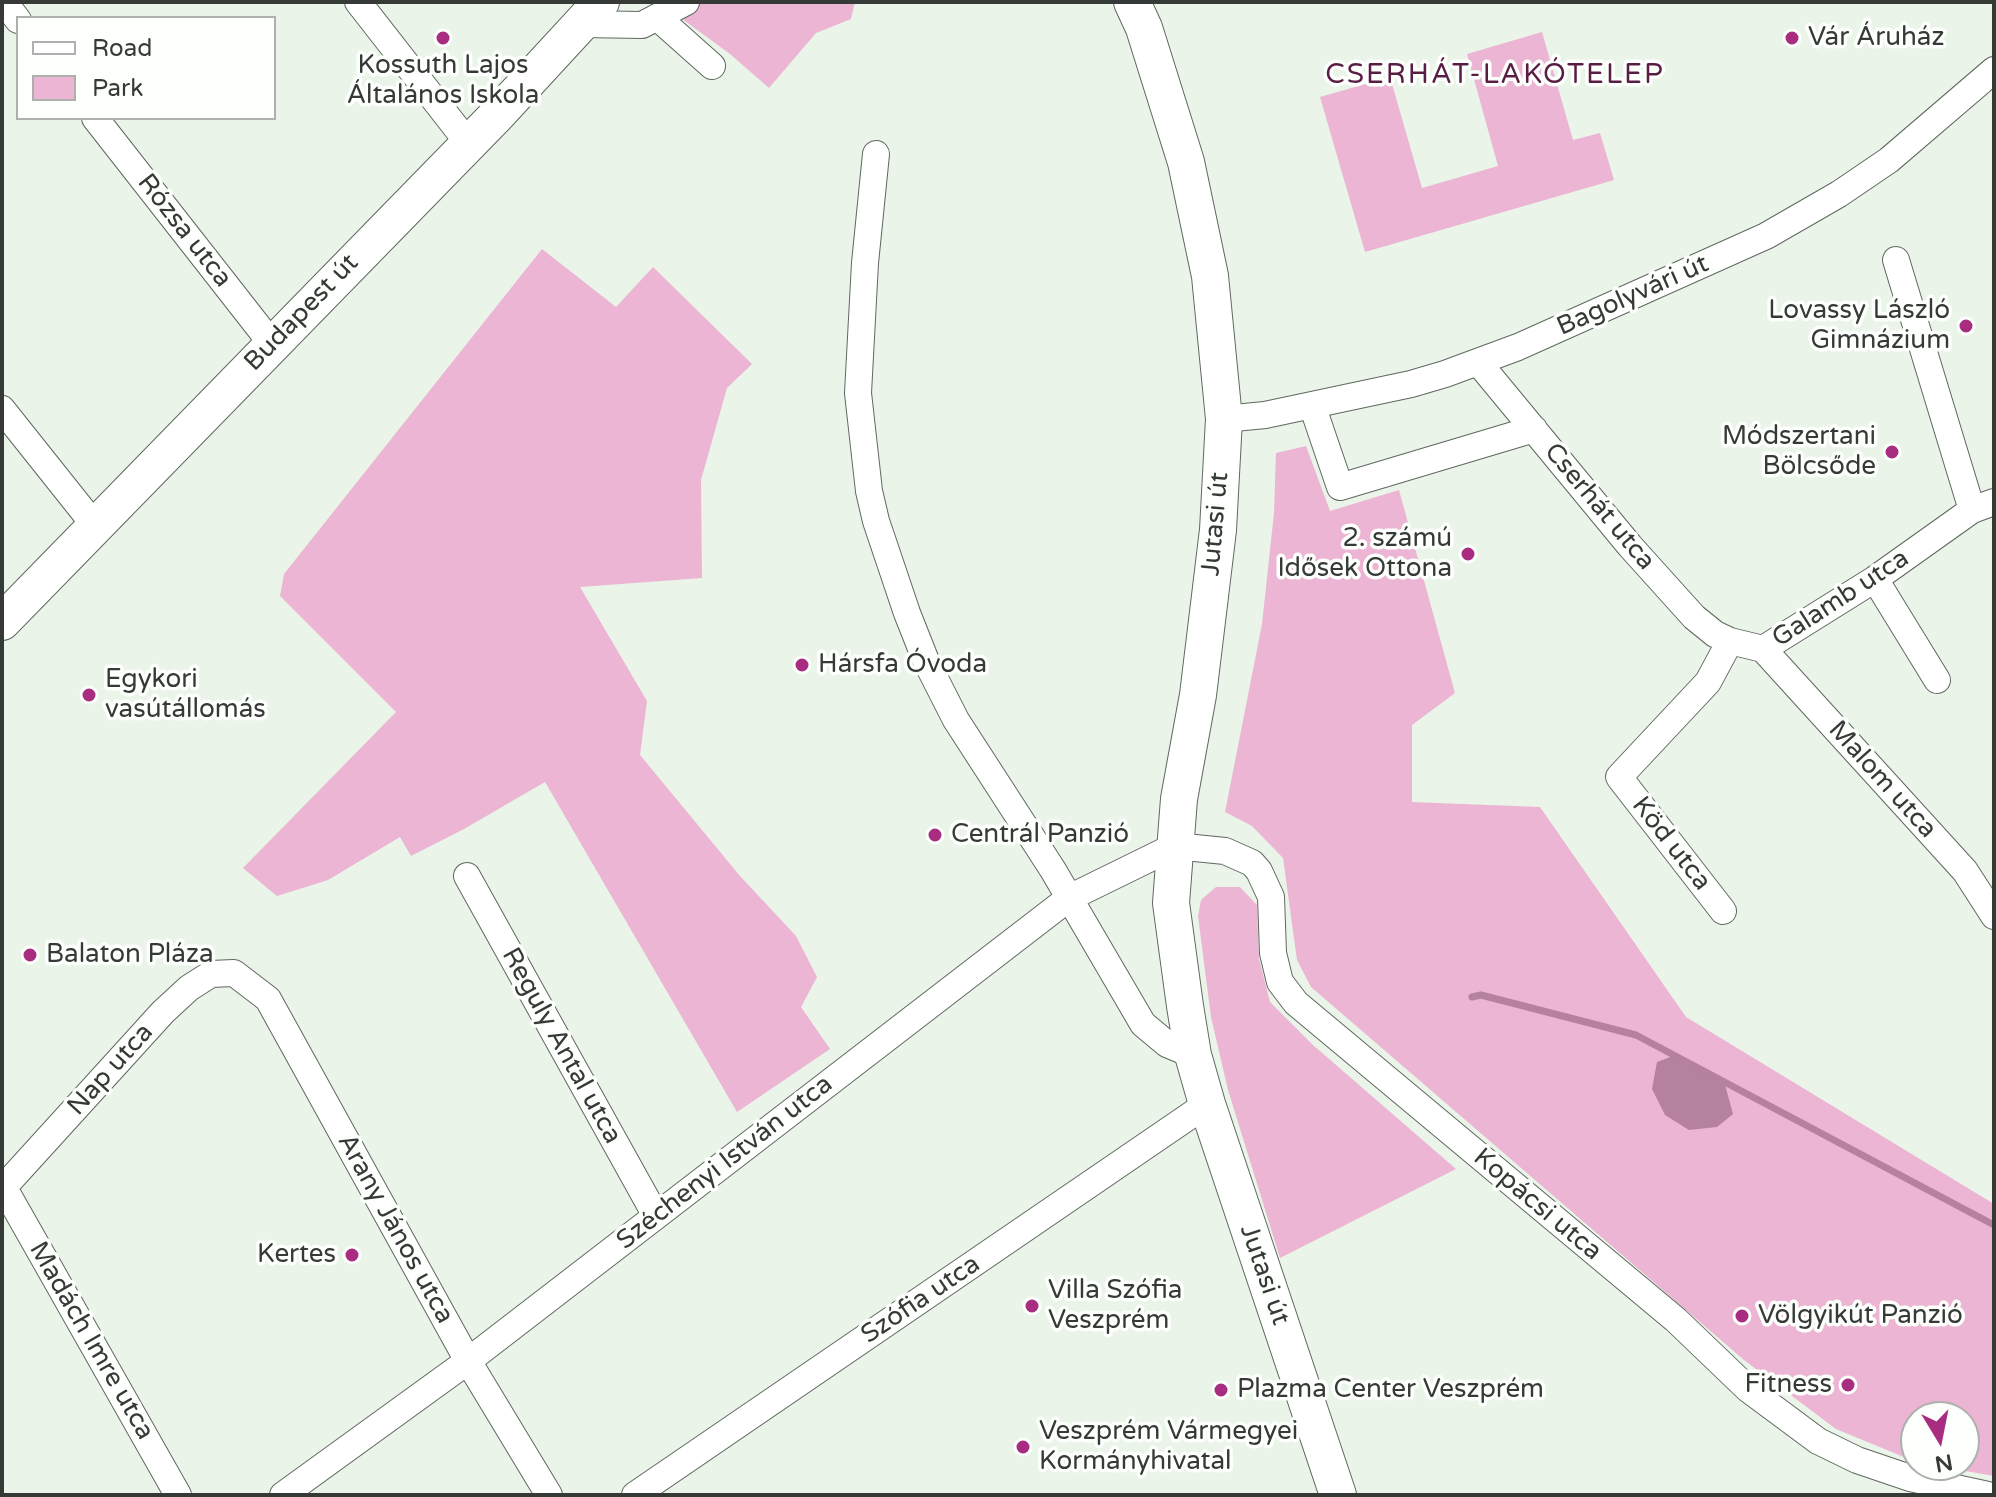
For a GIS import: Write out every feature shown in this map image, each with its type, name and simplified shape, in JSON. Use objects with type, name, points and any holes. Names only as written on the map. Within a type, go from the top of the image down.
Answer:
[{"type":"street","points":[[358,2],[469,144]]},
{"type":"street","points":[[591,13],[642,25],[686,2]]},
{"type":"street","name":"Jutasi út","points":[[1132,2],[1144,28],[1186,162],[1210,276],[1224,419],[1218,530],[1198,695],[1179,799],[1171,903],[1193,1055],[1338,1495]]},
{"type":"street","name":"Budapest út","points":[[2,622],[469,144],[591,13]]},
{"type":"street","points":[[657,17],[712,66]]},
{"type":"street","name":"Bagolyvári út","points":[[1224,419],[1265,415],[1411,384],[1478,362],[1752,242],[1800,218],[1889,160],[1994,70]]},
{"type":"street","name":"Rózsa utca","points":[[97,120],[272,344]]},
{"type":"street","points":[[876,154],[865,263],[858,393],[869,491],[907,613],[938,685],[983,764],[1027,828],[1143,1024],[1167,1044],[1193,1055]]},
{"type":"street","name":"Galamb utca","points":[[1619,777],[1708,682],[1730,641],[1763,649],[1983,506],[1896,260]]},
{"type":"street","name":"Cserhát utca","points":[[1478,362],[1630,546],[1694,617],[1715,634],[1730,641]]},
{"type":"street","points":[[1312,405],[1340,487],[1534,429]]},
{"type":"street","points":[[2,409],[96,527]]},
{"type":"street","points":[[1875,579],[1937,680]]},
{"type":"street","name":"Malom utca","points":[[1763,649],[1965,871],[1994,916]]},
{"type":"street","name":"Köd utca","points":[[1619,777],[1723,911]]},
{"type":"street","name":"Széchenyi István utca","points":[[283,1495],[468,1361],[1069,898],[1175,846]]},
{"type":"street","name":"Kopácsi utca","points":[[1175,846],[1225,851],[1252,863],[1271,897],[1273,953],[1280,982],[1296,1003],[1676,1320],[1748,1389],[1818,1441],[1857,1460],[1910,1478],[1988,1495]]},
{"type":"street","points":[[1965,871],[1994,887]]},
{"type":"street","name":"Reguly Antal utca","points":[[467,876],[656,1216]]},
{"type":"street","name":"Nap utca","points":[[3,1189],[163,1012],[189,988],[211,974],[234,973]]},
{"type":"street","name":"Arany János utca","points":[[234,973],[268,999],[468,1361],[549,1495]]},
{"type":"street","name":"Szófia utca","points":[[635,1495],[1207,1104]]},
{"type":"street","name":"Madách Imre utca","points":[[3,1189],[178,1495]]},
{"type":"green space","points":[[659,2],[855,2],[851,19],[816,33],[769,88],[730,54]]},
{"type":"green space","points":[[1542,32],[1573,140],[1600,133],[1614,180],[1365,252],[1320,97],[1390,77],[1422,188],[1498,166],[1467,54]]},
{"type":"green space","points":[[542,249],[616,307],[653,267],[752,364],[727,388],[701,480],[702,578],[580,587],[647,701],[640,755],[740,876],[796,936],[817,977],[801,1007],[830,1049],[737,1112],[545,782],[411,856],[400,837],[328,880],[277,896],[243,868],[396,712],[280,596],[284,574]]},
{"type":"green space","points":[[1306,446],[1330,511],[1399,490],[1455,693],[1412,725],[1412,802],[1540,807],[1686,1017],[1994,1204],[1994,1476],[1980,1474],[1980,1401],[1900,1401],[1900,1455],[1836,1429],[1744,1360],[1311,987],[1297,960],[1283,858],[1252,826],[1225,812],[1262,624],[1274,513],[1276,453]]},
{"type":"green space","points":[[1216,887],[1240,887],[1257,905],[1259,959],[1270,1002],[1313,1045],[1456,1169],[1280,1258],[1228,1090],[1211,1017],[1198,916],[1201,900]]},
{"type":"shaded area","points":[[1673,1056],[1724,1081],[1733,1114],[1717,1127],[1689,1130],[1665,1115],[1652,1089],[1657,1062]]},
{"type":"waterway","points":[[1472,997],[1481,995],[1636,1035],[1994,1225]]},
{"type":"place","name":"Kossuth Lajos Általános Iskola","points":[[443,38]]},
{"type":"place","name":"Vár Áruház","points":[[1792,38]]},
{"type":"place","name":"Lovassy László Gimnázium","points":[[1966,326]]},
{"type":"place","name":"Módszertani Bölcsőde","points":[[1892,452]]},
{"type":"place","name":"2. számú Idősek Ottona","points":[[1468,554]]},
{"type":"place","name":"Hársfa Óvoda","points":[[802,665]]},
{"type":"place","name":"Egykori vasútállomás","points":[[89,695]]},
{"type":"place","name":"Centrál Panzió","points":[[935,835]]},
{"type":"place","name":"Balaton Pláza","points":[[30,955]]},
{"type":"place","name":"Kertes","points":[[352,1255]]},
{"type":"place","name":"Villa Szófia Veszprém","points":[[1032,1306]]},
{"type":"place","name":"Völgyikút Panzió","points":[[1742,1316]]},
{"type":"place","name":"Fitness","points":[[1848,1385]]},
{"type":"place","name":"Plazma Center Veszprém","points":[[1221,1390]]},
{"type":"place","name":"Veszprém Vármegyei Kormányhivatal","points":[[1023,1447]]},
{"type":"district","name":"CSERHÁT-LAKÓTELEP","points":[[1495,76]]}]
